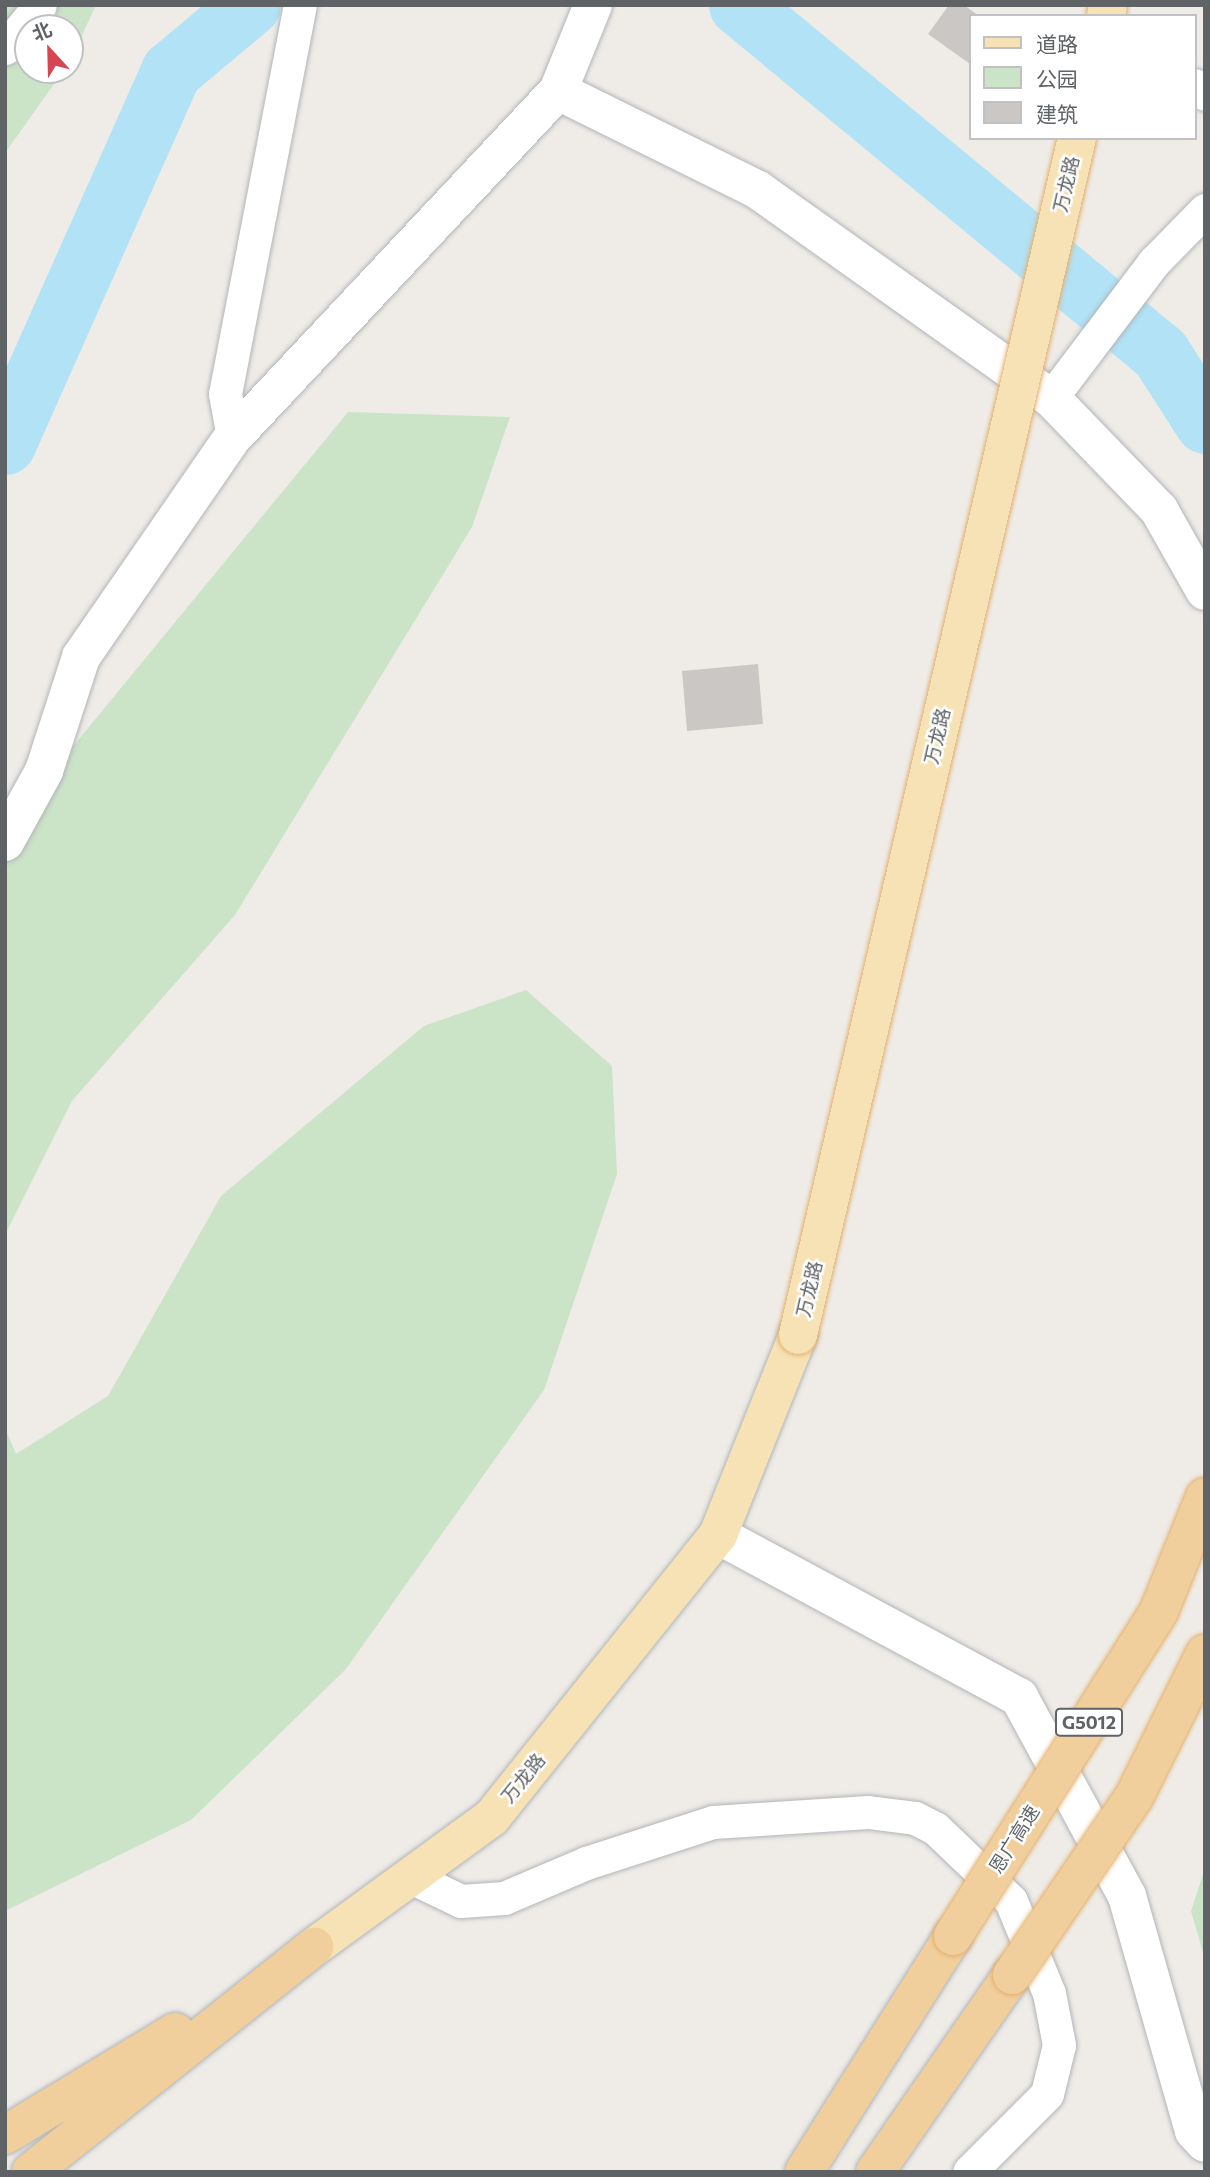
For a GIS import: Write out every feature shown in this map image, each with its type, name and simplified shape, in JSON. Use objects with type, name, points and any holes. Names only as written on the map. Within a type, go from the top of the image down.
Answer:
[{"type":"highway","name":"恩广高速","points":[[804,2172],[1158,1611],[1205,1497]]},
{"type":"highway","points":[[876,2172],[1134,1797],[1205,1654]]},
{"type":"highway","points":[[5,2134],[314,1947]]},
{"type":"highway","points":[[31,2172],[314,1947]]},
{"type":"main road","points":[[5,842],[44,771],[81,657],[233,437],[558,91],[593,5]]},
{"type":"main road","points":[[558,91],[758,190],[1061,384],[1159,510],[1205,591]]},
{"type":"main road","name":"万龙路","points":[[314,1947],[492,1818],[718,1535],[798,1335],[1077,140]]},
{"type":"main road","points":[[718,1535],[1019,1697],[1127,1896],[1194,2131],[1205,2143]]},
{"type":"street","points":[[5,48],[40,5]]},
{"type":"street","points":[[233,437],[225,394],[300,5]]},
{"type":"street","points":[[1061,384],[1154,262],[1205,210]]},
{"type":"street","points":[[411,1877],[461,1900],[504,1898],[586,1863],[713,1822],[868,1812],[915,1818],[935,1828],[1012,1901],[1049,1993],[1059,2045],[1047,2094],[969,2172]]},
{"type":"green space","points":[[5,5],[96,5],[84,31],[84,14],[14,14],[14,84],[54,84],[5,153]]},
{"type":"green space","points":[[348,412],[510,417],[472,527],[235,915],[72,1101],[5,1235],[5,829]]},
{"type":"green space","points":[[526,990],[612,1066],[617,1174],[544,1390],[346,1669],[191,1820],[5,1911],[5,1428],[16,1454],[108,1396],[221,1196],[424,1026]]},
{"type":"green space","points":[[1205,1868],[1205,1959],[1191,1911]]},
{"type":"building","points":[[949,5],[964,5],[976,14],[968,14],[968,63],[928,34]]},
{"type":"building","points":[[758,664],[763,724],[687,731],[682,671]]},
{"type":"waterway","points":[[5,444],[171,71],[250,5]]},
{"type":"waterway","points":[[739,5],[1160,353],[1205,423]]}]
